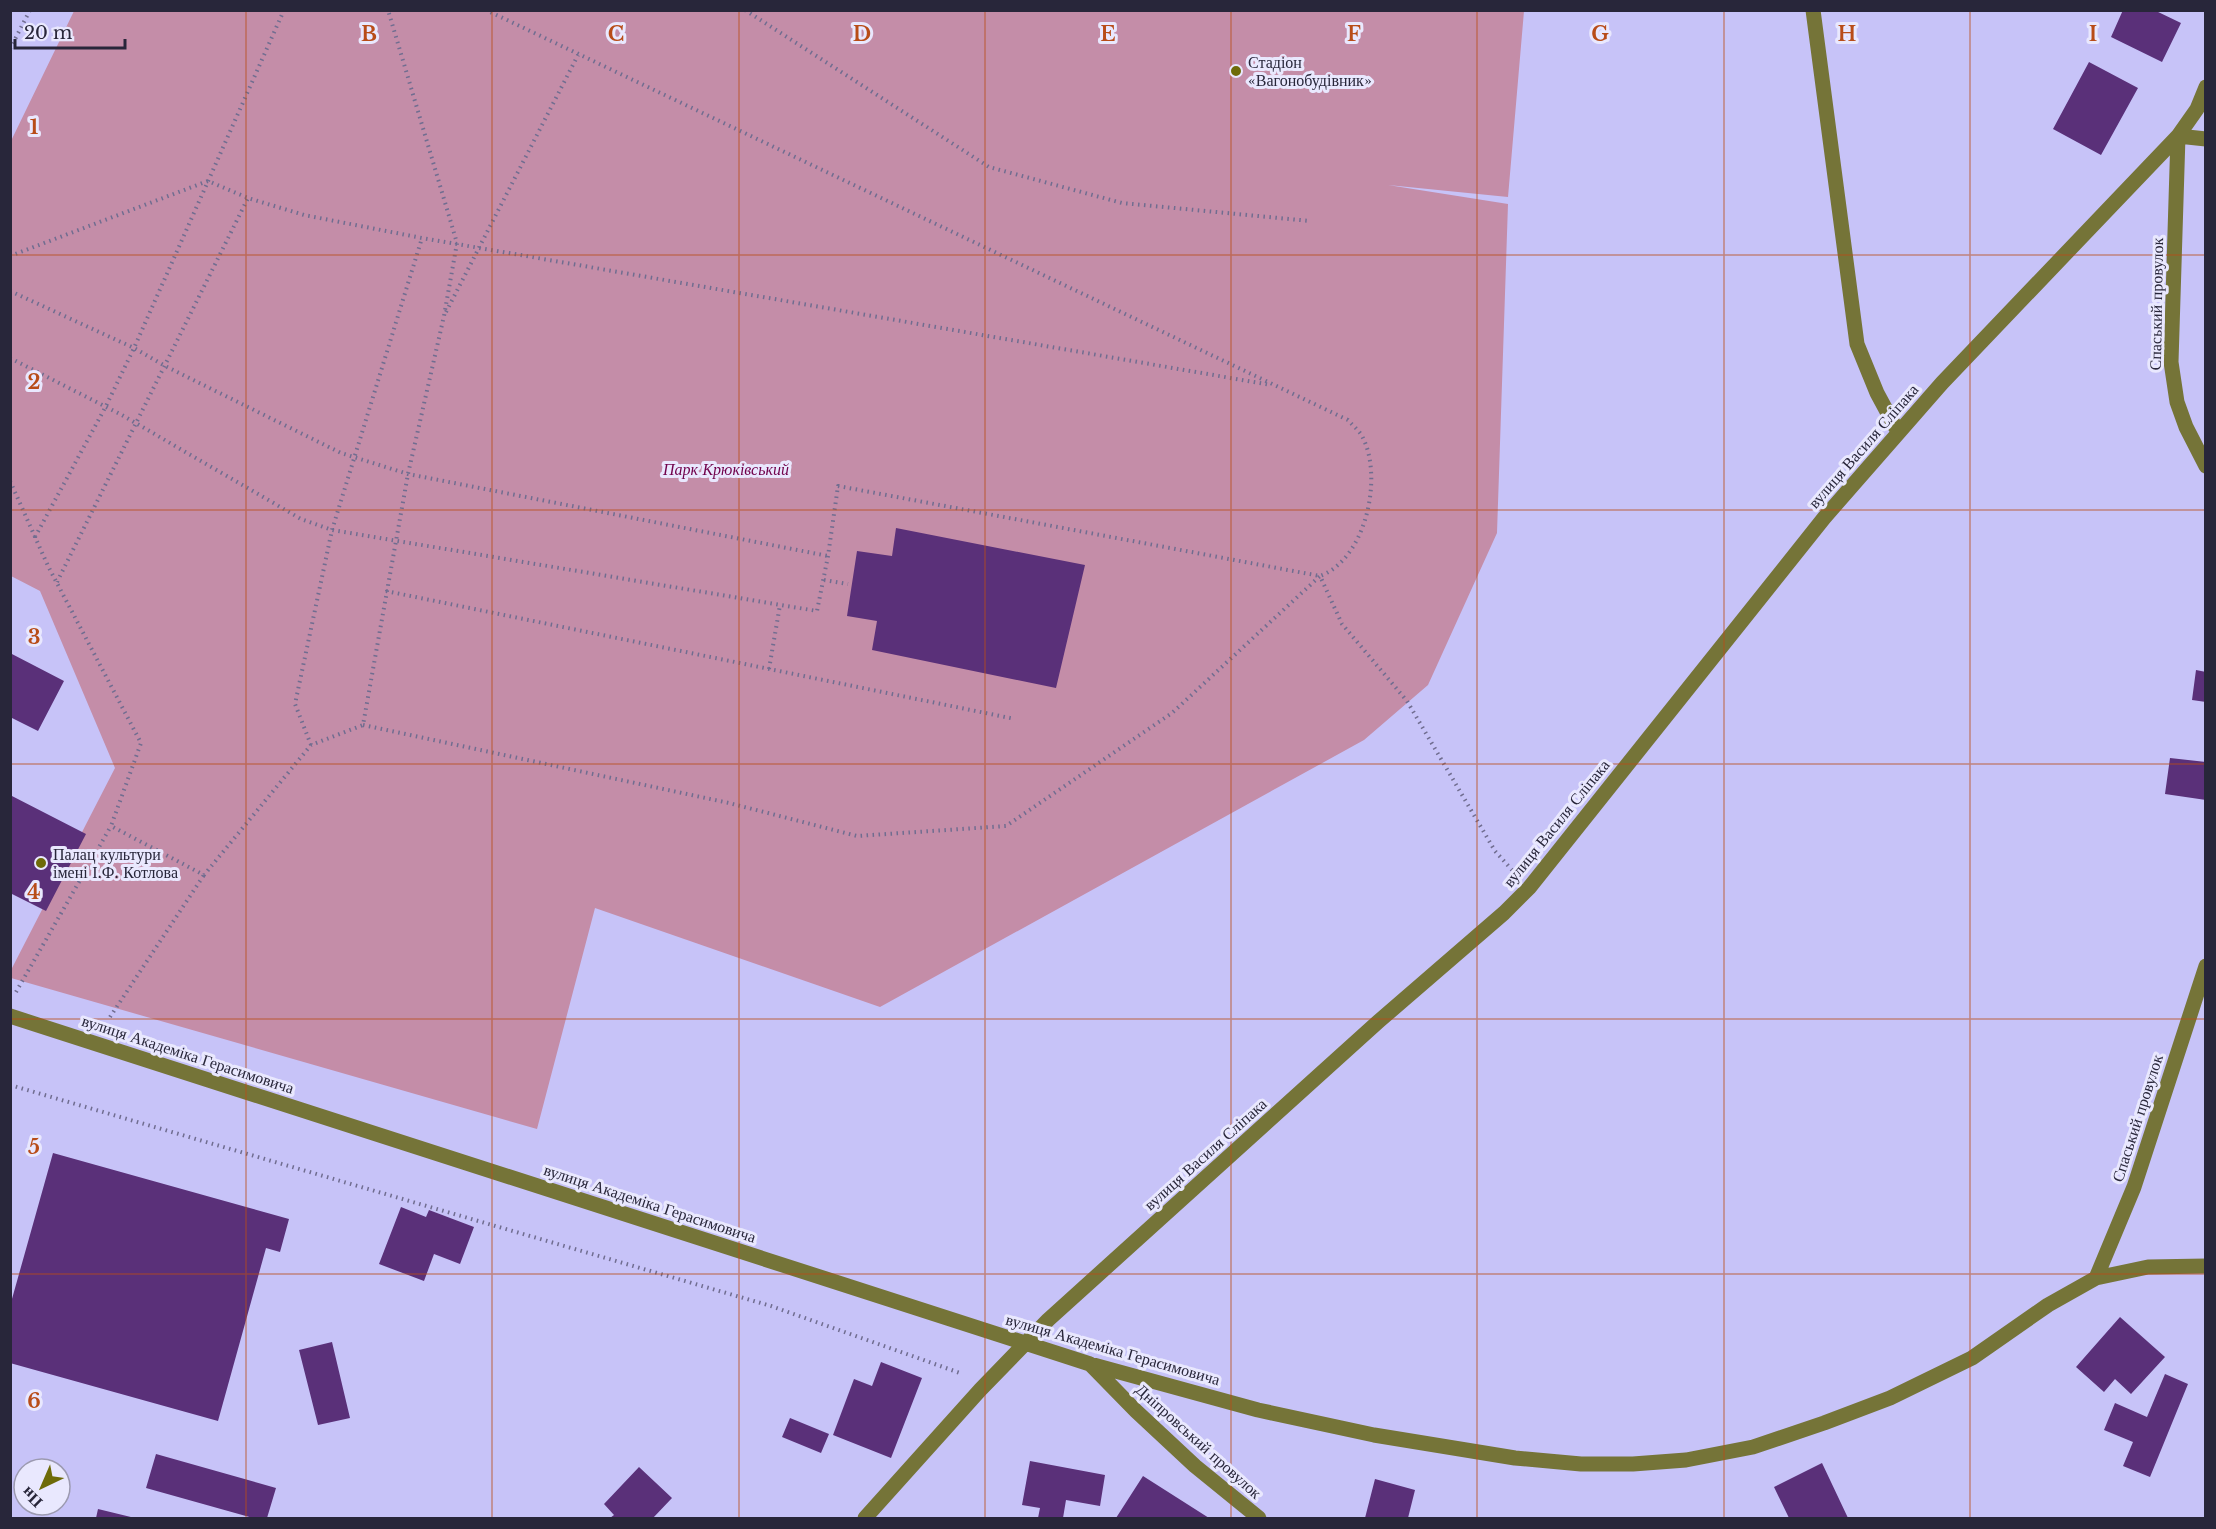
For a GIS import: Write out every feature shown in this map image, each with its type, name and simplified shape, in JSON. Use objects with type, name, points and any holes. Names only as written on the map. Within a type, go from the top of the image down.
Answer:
[{"type":"street","points":[[1813,10],[1857,344],[1877,393],[1898,432]]},
{"type":"street","name":"вулиця Василя Сліпака","points":[[865,1518],[987,1382],[1085,1285],[1379,1021],[1504,913],[1529,888],[1824,518],[1942,383],[2178,136],[2197,109],[2205,87]]},
{"type":"street","points":[[2178,136],[2205,139]]},
{"type":"street","name":"Спаський провулок","points":[[2178,136],[2171,362],[2178,402],[2186,427],[2205,466]]},
{"type":"street","name":"Спаський провулок","points":[[2096,1278],[2134,1187],[2205,966]]},
{"type":"street","name":"вулиця Академіка Герасимовича","points":[[10,1016],[1090,1364],[1258,1410],[1374,1435],[1526,1459],[1581,1464],[1644,1464],[1686,1460],[1753,1447],[1890,1398],[1972,1358],[2048,1305],[2096,1278],[2148,1267],[2205,1266]]},
{"type":"street","name":"Дніпровський провулок","points":[[1090,1364],[1195,1466],[1259,1518]]},
{"type":"path","points":[[10,49],[30,10]]},
{"type":"path","points":[[35,537],[106,406],[134,348],[284,10]]},
{"type":"path","points":[[363,725],[395,539],[444,316],[457,243],[388,10]]},
{"type":"path","points":[[110,1017],[204,875],[311,745],[363,725],[729,802],[857,837],[1006,826],[1172,713],[1320,576],[1331,572],[1358,542],[1365,522],[1372,472],[1368,450],[1362,436],[1348,420],[486,10]]},
{"type":"path","points":[[745,10],[989,167],[1122,203],[1310,221]]},
{"type":"path","points":[[444,316],[579,55]]},
{"type":"path","points":[[10,256],[208,182],[248,198],[304,215],[422,238],[1276,386]]},
{"type":"path","points":[[57,583],[248,198]]},
{"type":"path","points":[[311,745],[295,704],[332,530],[422,238]]},
{"type":"path","points":[[10,291],[134,348],[165,366],[354,458],[408,474],[828,556]]},
{"type":"path","points":[[10,358],[137,423],[301,519],[332,530],[780,605],[817,611],[838,486],[1320,576]]},
{"type":"path","points":[[10,481],[57,583],[141,744],[111,826],[15,993]]},
{"type":"path","points":[[1320,576],[1342,624],[1407,701],[1495,850],[1529,888]]},
{"type":"path","points":[[824,580],[848,584]]},
{"type":"path","points":[[386,591],[1015,719]]},
{"type":"path","points":[[769,669],[780,605]]},
{"type":"path","points":[[111,826],[204,875]]},
{"type":"path","points":[[10,1085],[771,1306],[987,1382]]},
{"type":"green space","name":"Парк Крюківський","points":[[74,11],[1524,11],[1508,197],[1388,185],[1508,204],[1497,533],[1428,685],[1364,740],[880,1007],[595,908],[537,1129],[11,978],[11,970],[115,768],[40,591],[11,576],[10,143]]},
{"type":"building","points":[[2123,10],[2154,10],[2181,23],[2162,62],[2111,37]]},
{"type":"building","points":[[2089,62],[2138,88],[2101,155],[2053,129]]},
{"type":"building","points":[[896,528],[1085,565],[1056,688],[872,650],[877,621],[847,616],[857,551],[892,556]]},
{"type":"building","points":[[10,653],[64,681],[38,731],[10,717]]},
{"type":"building","points":[[2196,670],[2206,672],[2206,702],[2192,700]]},
{"type":"building","points":[[2170,758],[2206,762],[2206,800],[2165,794]]},
{"type":"building","name":"Палац культури імені І.Ф. Котлова","points":[[10,795],[86,834],[46,911],[10,893]]},
{"type":"building","points":[[53,1153],[289,1219],[280,1252],[266,1248],[218,1421],[10,1363],[10,1306]]},
{"type":"building","points":[[401,1207],[426,1217],[429,1210],[474,1227],[460,1264],[434,1254],[424,1281],[379,1264]]},
{"type":"building","points":[[2120,1317],[2165,1357],[2131,1394],[2115,1379],[2104,1392],[2076,1367]]},
{"type":"building","points":[[332,1342],[350,1418],[318,1425],[299,1350]]},
{"type":"building","points":[[881,1362],[922,1378],[891,1458],[833,1435],[854,1379],[872,1386]]},
{"type":"building","points":[[2165,1374],[2188,1384],[2150,1477],[2123,1466],[2133,1442],[2104,1430],[2115,1403],[2147,1417]]},
{"type":"building","points":[[790,1418],[829,1434],[821,1453],[782,1437]]},
{"type":"building","points":[[156,1454],[276,1488],[267,1518],[253,1518],[146,1488]]},
{"type":"building","points":[[1030,1461],[1105,1475],[1100,1506],[1066,1500],[1063,1518],[1038,1518],[1040,1508],[1022,1505]]},
{"type":"building","points":[[1822,1463],[1848,1518],[1789,1518],[1774,1487]]},
{"type":"building","points":[[639,1467],[672,1498],[653,1518],[610,1518],[614,1515],[604,1504]]},
{"type":"building","points":[[1143,1476],[1209,1518],[1116,1518]]},
{"type":"building","points":[[1375,1479],[1415,1490],[1408,1518],[1365,1518]]},
{"type":"building","points":[[98,1509],[135,1518],[96,1518]]},
{"type":"place","name":"Стадіон «Вагонобудівник»","points":[[1236,71]]},
{"type":"place","name":"Палац культури імені І.Ф. Котлова","points":[[41,863]]}]
